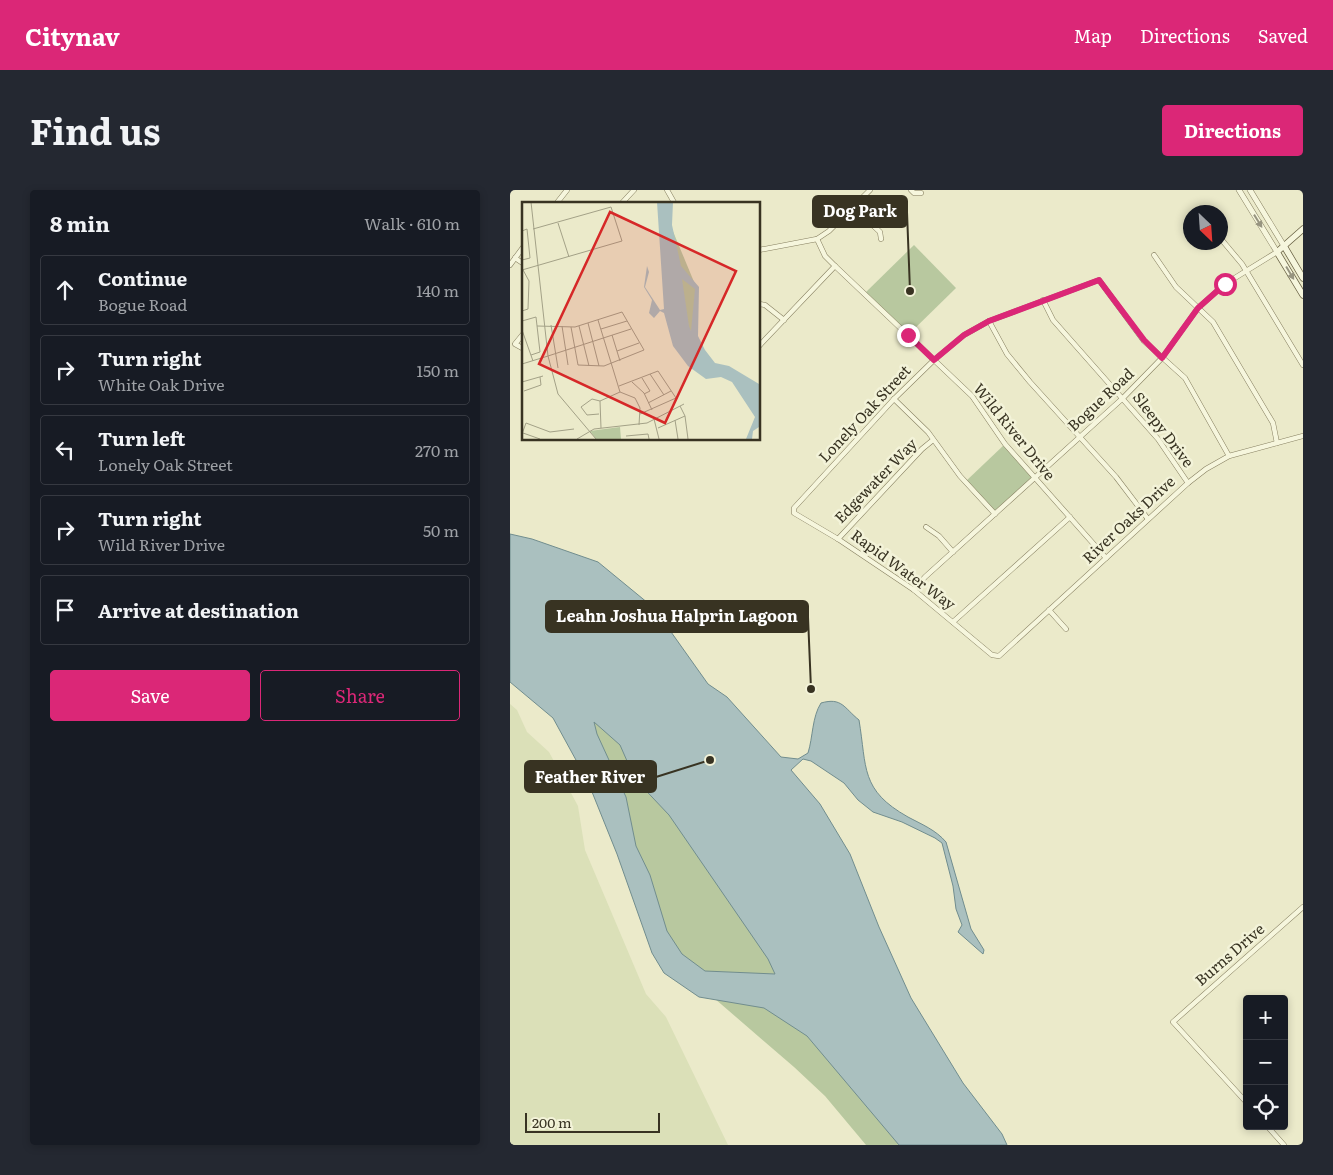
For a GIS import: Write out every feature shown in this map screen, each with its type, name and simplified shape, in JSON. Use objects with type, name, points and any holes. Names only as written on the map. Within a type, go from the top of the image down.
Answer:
[{"type":"main road","name":"Bogue Road","points":[[1277,252],[1303,229]]},
{"type":"main road","points":[[1284,246],[1303,278]]},
{"type":"main road","points":[[1277,252],[1303,295]]},
{"type":"street","points":[[558,202],[567,190]]},
{"type":"street","points":[[623,202],[634,190]]},
{"type":"street","points":[[667,190],[674,202]]},
{"type":"street","points":[[760,250],[817,239],[829,231],[870,190]]},
{"type":"street","points":[[911,190],[914,193],[920,193]]},
{"type":"street","points":[[1239,190],[1277,252]]},
{"type":"street","points":[[1250,190],[1284,246]]},
{"type":"street","points":[[853,207],[880,232],[881,239]]},
{"type":"street","name":"Wild River Drive","points":[[817,239],[825,256],[972,396],[1005,444],[1106,558]]},
{"type":"street","points":[[1228,248],[1247,271],[1303,365]]},
{"type":"street","points":[[510,264],[522,249]]},
{"type":"street","name":"Bogue Road","points":[[914,590],[953,552],[1124,398],[1162,358],[1198,308],[1225,284],[1277,252]]},
{"type":"street","points":[[1154,255],[1176,287],[1213,322],[1273,423],[1277,443]]},
{"type":"street","points":[[515,258],[522,263]]},
{"type":"street","points":[[760,345],[835,266]]},
{"type":"street","name":"Lonely Oak Street","points":[[794,513],[794,508],[894,399],[934,360],[964,335],[989,321],[1099,280],[1144,340],[1162,358]]},
{"type":"street","name":"Sleepy Drive","points":[[1043,300],[1053,320],[1124,398],[1158,439],[1188,483]]},
{"type":"street","points":[[760,304],[765,305],[784,320]]},
{"type":"street","points":[[989,321],[1007,354],[1079,438],[1116,476],[1148,519]]},
{"type":"street","points":[[522,335],[515,344],[522,348]]},
{"type":"street","points":[[1162,358],[1185,378],[1229,456]]},
{"type":"street","points":[[894,399],[928,432],[960,476],[995,514]]},
{"type":"street","name":"River Oaks Drive","points":[[992,655],[999,656],[1148,519],[1206,469],[1229,456],[1303,436]]},
{"type":"street","name":"Edgewater Way","points":[[838,539],[922,449],[933,440]]},
{"type":"street","name":"Rapid Water Way","points":[[794,513],[838,539],[914,590],[992,655]]},
{"type":"street","points":[[953,622],[1070,517]]},
{"type":"street","points":[[926,527],[939,536],[953,552]]},
{"type":"street","points":[[1049,610],[1066,629]]},
{"type":"street","name":"Burns Drive","points":[[1243,1099],[1173,1022],[1303,907]]},
{"type":"street","points":[[1271,1130],[1284,1145]]},
{"type":"green space","points":[[914,245],[956,288],[908,335],[864,294]]},
{"type":"green space","points":[[1005,444],[1035,478],[995,514],[965,482]]},
{"type":"green space","points":[[510,704],[517,710],[527,732],[549,752],[578,806],[585,850],[646,994],[666,1017],[728,1145],[510,1145]]},
{"type":"green space","points":[[579,709],[639,751],[908,1145],[866,1145],[825,1096],[678,967]]},
{"type":"shaded area","points":[[510,534],[532,539],[598,562],[654,608],[708,684],[727,697],[781,757],[798,759],[808,753],[816,714],[821,703],[834,701],[846,708],[859,720],[868,776],[881,797],[892,807],[933,831],[946,842],[971,929],[984,950],[983,954],[958,932],[962,925],[956,909],[953,886],[942,843],[902,822],[873,812],[858,800],[844,783],[811,761],[803,759],[791,770],[820,804],[850,854],[879,927],[911,998],[963,1083],[1002,1134],[1007,1145],[899,1145],[807,1036],[764,1008],[699,997],[664,973],[652,953],[617,854],[588,782],[553,718],[510,682]],"holes":[[[594,722],[620,745],[635,779],[669,815],[768,959],[775,974],[705,971],[682,954],[667,931],[650,875],[636,846],[626,797],[597,734]]]},
{"type":"place","name":"Dog Park","points":[[910,291]]},
{"type":"place","name":"Leahn Joshua Halprin Lagoon","points":[[811,689]]},
{"type":"place","name":"Feather River","points":[[710,760]]},
{"type":"route","points":[[908,335],[934,360],[964,335],[989,321],[1099,280],[1144,340],[1162,358],[1198,308],[1225,284]]}]
